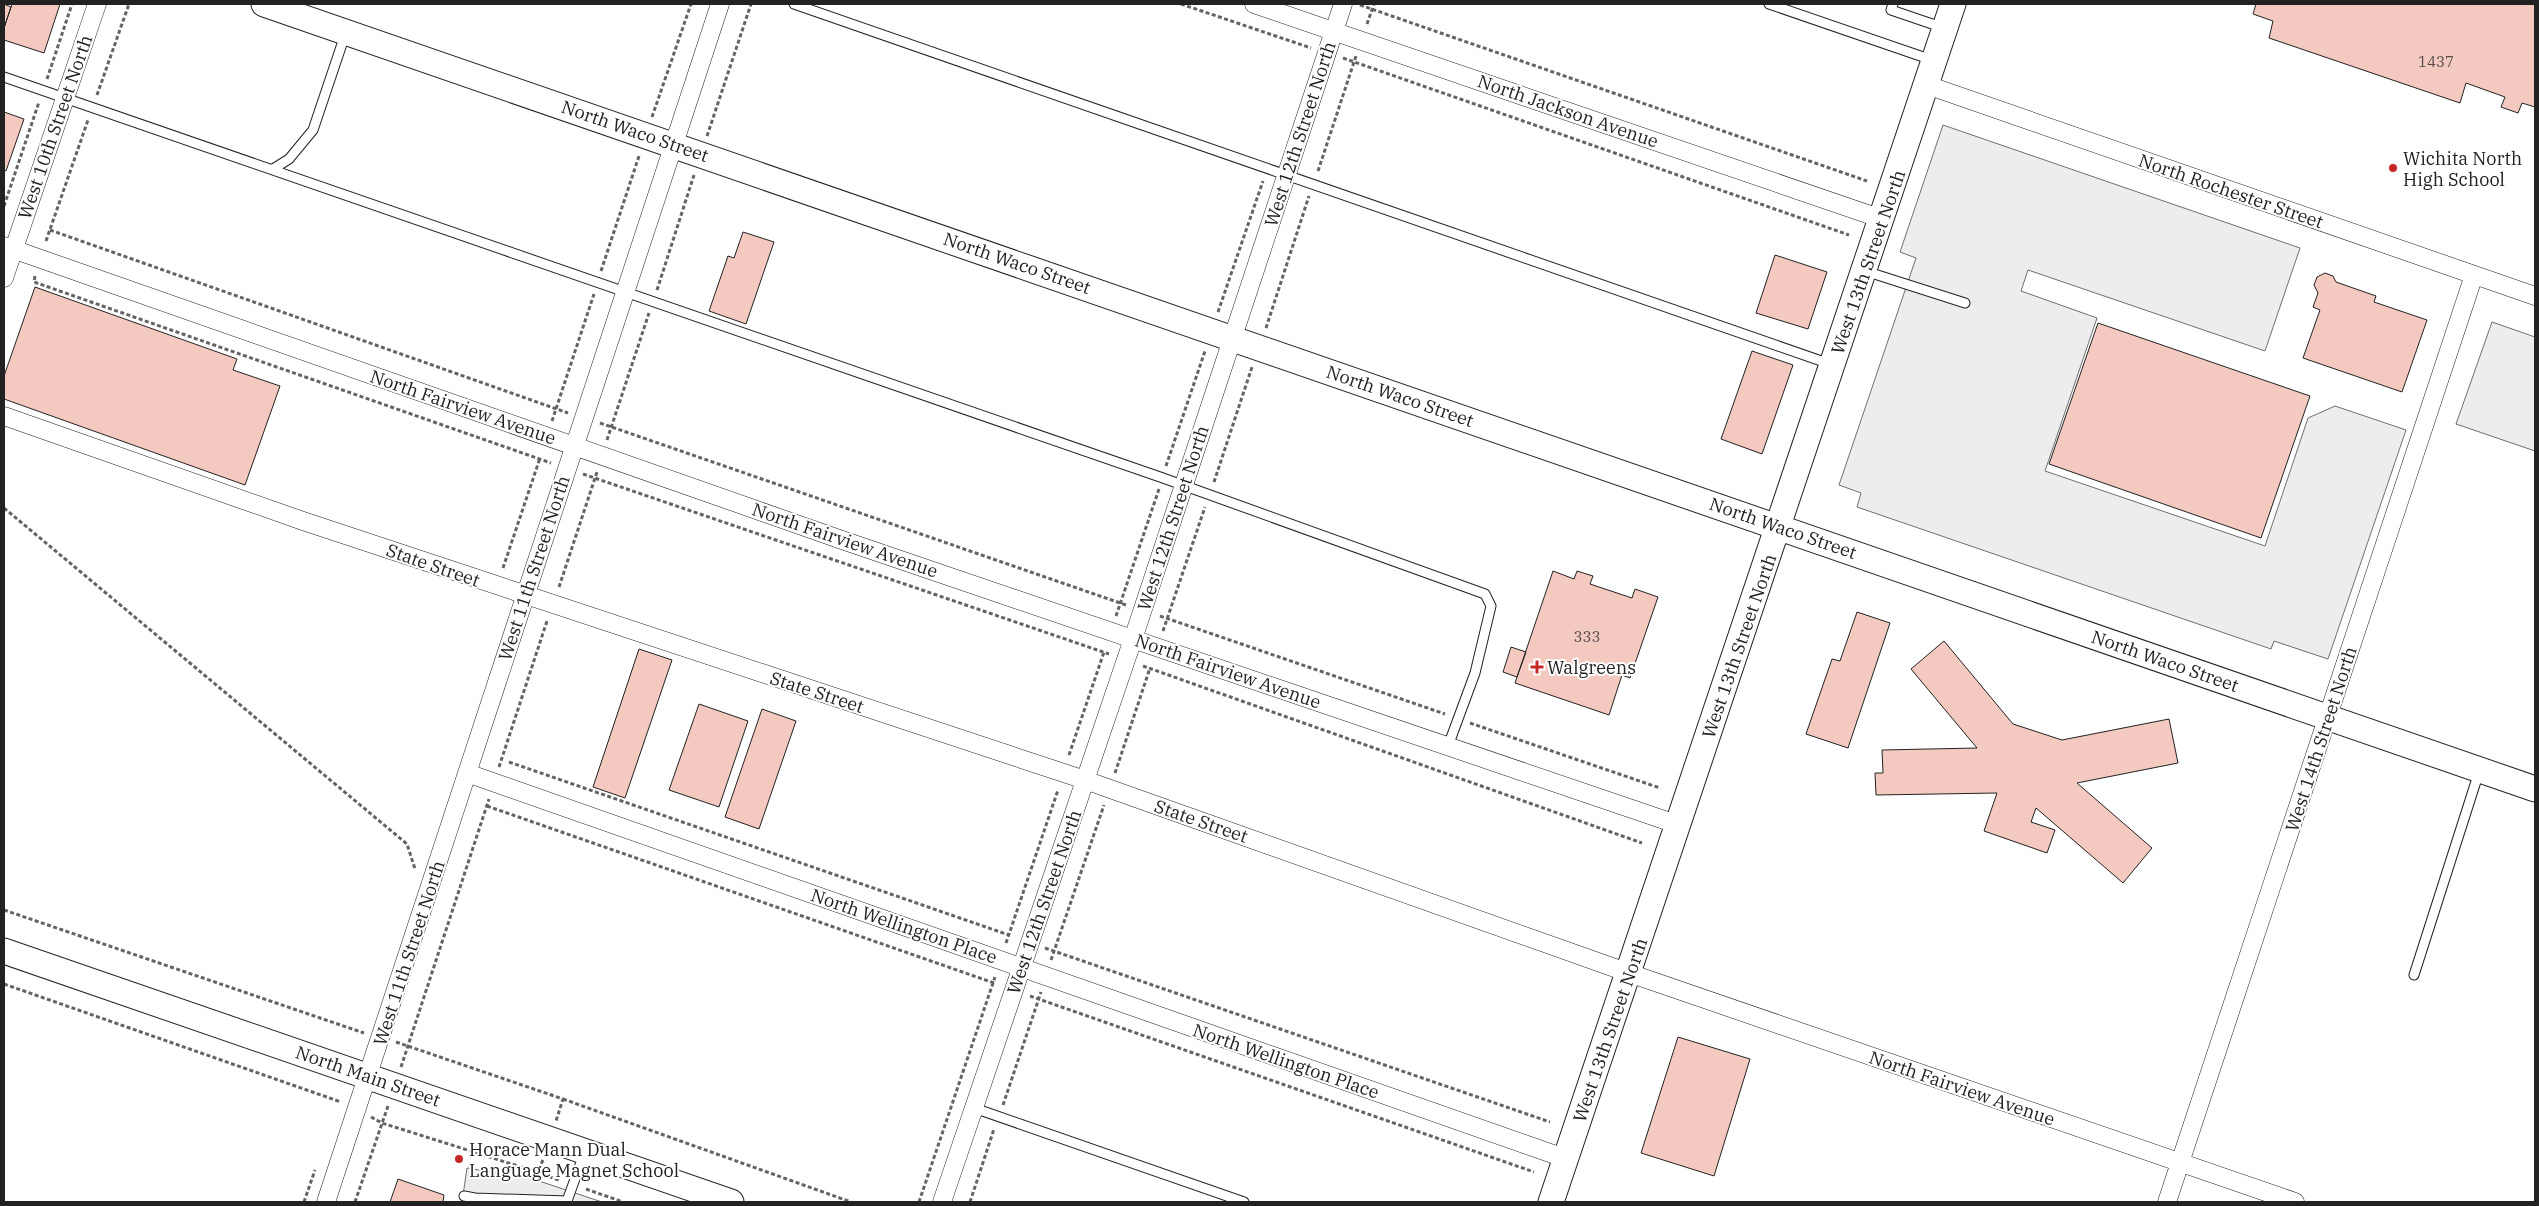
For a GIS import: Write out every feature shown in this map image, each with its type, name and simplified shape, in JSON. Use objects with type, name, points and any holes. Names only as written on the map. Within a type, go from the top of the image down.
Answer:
[{"type":"street","name":"West 10th Street North","points":[[4,278],[9,248],[65,98],[97,4]]},
{"type":"street","name":"North Waco Street","points":[[264,4],[2535,789]]},
{"type":"street","name":"West 11th Street North","points":[[326,1202],[357,1110],[359,1073],[382,1037],[573,446],[720,4]]},
{"type":"street","name":"North Jackson Avenue","points":[[1254,4],[1882,219]]},
{"type":"street","name":"West 12th Street North","points":[[942,1202],[1183,485],[1222,334],[1286,176],[1343,4]]},
{"type":"street","name":"West 13th Street North","points":[[1551,1202],[1953,4]]},
{"type":"street","name":"North Rochester Street","points":[[1927,85],[2535,296]]},
{"type":"street","name":"North Fairview Avenue","points":[[9,248],[573,446],[1132,639],[1679,824]]},
{"type":"street","name":"West 14th Street North","points":[[2167,1202],[2474,275]]},
{"type":"street","name":"State Street","points":[[4,416],[302,521],[1085,780],[1629,973]]},
{"type":"street","name":"North Wellington Place","points":[[467,773],[1567,1159]]},
{"type":"street","name":"North Main Street","points":[[4,951],[731,1202]]},
{"type":"street","name":"North Fairview Avenue","points":[[1629,973],[2295,1202]]},
{"type":"lane","points":[[794,4],[1833,365]]},
{"type":"lane","points":[[1769,4],[1935,61]]},
{"type":"lane","points":[[1892,4],[1890,10],[1945,28]]},
{"type":"lane","points":[[273,169],[289,159],[313,130],[346,32]]},
{"type":"lane","points":[[4,77],[625,290],[1210,494],[1485,594],[1491,606],[1475,673],[1448,746]]},
{"type":"lane","points":[[1864,271],[1964,303]]},
{"type":"lane","points":[[2414,975],[2480,770]]},
{"type":"lane","points":[[974,1108],[1244,1202]]},
{"type":"lane","points":[[464,1196],[569,1202],[585,1151]]},
{"type":"path","points":[[504,589],[502,572],[691,4]]},
{"type":"path","points":[[1182,4],[1309,48],[1354,61],[1849,235]]},
{"type":"path","points":[[1357,4],[1867,181]]},
{"type":"path","points":[[970,1202],[1374,4]]},
{"type":"path","points":[[1305,57],[1314,24]]},
{"type":"path","points":[[919,1202],[1163,478],[1222,334],[1267,169]]},
{"type":"path","points":[[50,230],[556,409],[1660,788]]},
{"type":"path","points":[[47,238],[34,282],[539,459],[1150,668],[1642,843]]},
{"type":"path","points":[[4,508],[407,844]]},
{"type":"path","points":[[413,876],[418,858]]},
{"type":"path","points":[[4,910],[362,1033],[382,1037]]},
{"type":"path","points":[[4,984],[339,1101],[382,1123],[538,1172]]},
{"type":"path","points":[[336,1110],[339,1101],[359,1073],[362,1033],[365,1024]]},
{"type":"path","points":[[563,1099],[851,1202]]},
{"type":"path","points":[[304,1202],[317,1166]]},
{"type":"shaded area","points":[[1943,125],[2300,248],[2265,351],[2028,270],[2021,291],[2097,318],[2045,471],[2265,546],[2308,418],[2335,406],[2406,430],[2328,659],[2274,641],[2271,649],[1857,507],[1861,493],[1839,485],[1916,258],[1900,252]]},
{"type":"shaded area","points":[[2492,322],[2535,337],[2535,451],[2456,424]]},
{"type":"shaded area","points":[[467,1168],[533,1179],[602,1202],[462,1202]]},
{"type":"building","points":[[4,4],[11,7],[4,28]]},
{"type":"building","points":[[12,4],[60,4],[44,53],[4,40],[4,28]]},
{"type":"building","name":"Wichita North High School","points":[[2256,4],[2535,4],[2535,107],[2522,103],[2518,113],[2501,107],[2505,97],[2466,83],[2460,103],[2269,38],[2273,21],[2253,14]]},
{"type":"building","points":[[4,112],[24,119],[6,171],[4,170]]},
{"type":"building","points":[[743,232],[774,242],[746,324],[709,311],[728,256],[734,258]]},
{"type":"building","points":[[1775,255],[1827,272],[1808,329],[1756,313]]},
{"type":"building","points":[[2325,273],[2333,276],[2336,282],[2376,296],[2374,302],[2427,320],[2402,392],[2303,358],[2320,310],[2313,307],[2318,293],[2314,285],[2317,277]]},
{"type":"building","points":[[35,287],[237,359],[233,370],[280,386],[245,485],[4,399],[4,376]]},
{"type":"building","points":[[2098,323],[2310,396],[2261,538],[2049,464]]},
{"type":"building","points":[[1752,351],[1793,365],[1762,454],[1721,439]]},
{"type":"building","name":"Walgreens","points":[[1553,571],[1574,579],[1577,571],[1593,576],[1590,584],[1632,598],[1635,589],[1658,597],[1630,678],[1622,675],[1609,715],[1515,683]]},
{"type":"building","points":[[1857,612],[1890,623],[1848,748],[1806,734],[1832,659],[1840,661]]},
{"type":"building","points":[[1944,641],[2013,724],[2062,740],[2169,719],[2178,763],[2077,783],[2152,848],[2123,883],[2036,808],[2031,822],[2055,830],[2047,853],[1984,831],[1997,793],[1876,795],[1875,773],[1883,773],[1882,750],[1977,748],[1911,669]]},
{"type":"building","points":[[1511,647],[1526,652],[1517,677],[1503,672]]},
{"type":"building","points":[[639,649],[672,660],[625,798],[593,787]]},
{"type":"building","points":[[699,704],[748,721],[719,807],[669,790]]},
{"type":"building","points":[[762,709],[796,721],[759,829],[725,817]]},
{"type":"building","points":[[1678,1037],[1750,1059],[1714,1176],[1641,1153]]},
{"type":"building","name":"Horace Mann Dual Language Magnet School","points":[[398,1179],[444,1195],[443,1202],[390,1202]]},
{"type":"place","name":"Wichita North High School","points":[[2393,168]]},
{"type":"place","name":"Walgreens","points":[[1537,667]]},
{"type":"place","name":"Horace Mann Dual Language Magnet School","points":[[459,1159]]}]
